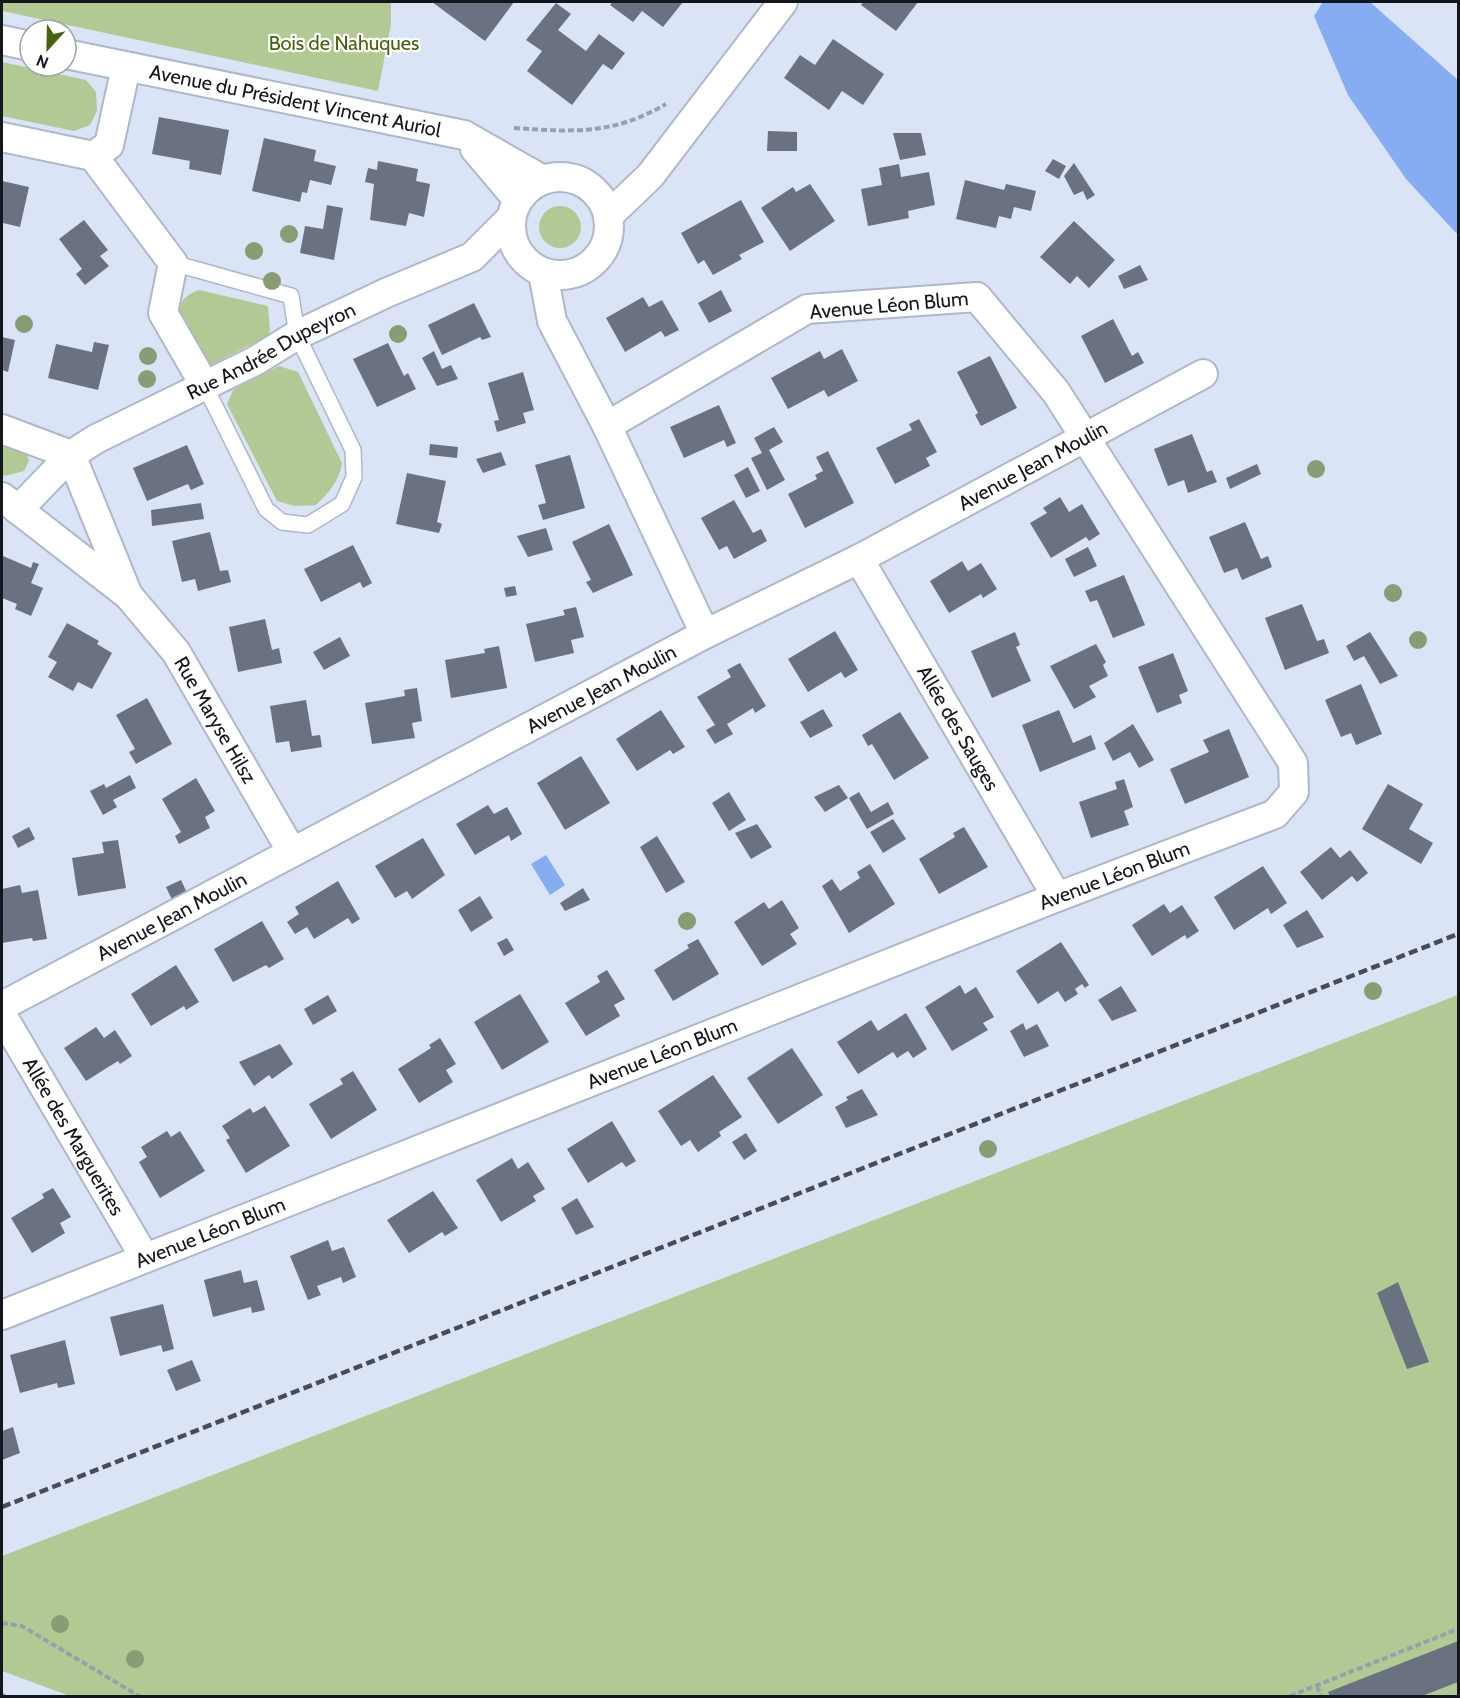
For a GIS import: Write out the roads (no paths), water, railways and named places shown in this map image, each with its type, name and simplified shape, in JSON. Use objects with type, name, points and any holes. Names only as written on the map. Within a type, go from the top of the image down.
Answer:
[{"type":"street","points":[[608,216],[650,176],[783,2]]},
{"type":"street","points":[[2,40],[18,43]]},
{"type":"street","name":"Avenue du Président Vincent Auriol","points":[[78,57],[464,135],[543,180]]},
{"type":"street","name":"Avenue du Président Vincent Auriol","points":[[93,156],[108,145],[126,67]]},
{"type":"street","name":"Avenue du Président Vincent Auriol","points":[[464,135],[514,209]]},
{"type":"street","points":[[2,137],[93,156],[173,263],[163,313],[205,386]]},
{"type":"street","points":[[585,184],[650,176]]},
{"type":"street","points":[[552,321],[584,269],[596,259],[609,232],[608,216],[595,192],[572,178],[543,180],[529,188],[514,209],[510,232],[532,265],[552,321],[607,426],[705,634]]},
{"type":"street","name":"Rue Andrée Dupeyron","points":[[10,504],[71,455],[96,439],[205,386],[297,335],[472,256],[514,209]]},
{"type":"street","name":"Rue Andrée Dupeyron","points":[[472,256],[532,265]]},
{"type":"street","points":[[532,265],[557,275],[584,269]]},
{"type":"street","name":"Avenue Léon Blum","points":[[2,1315],[1057,897],[1275,814],[1294,792],[1293,763],[1056,392],[977,297],[807,309],[607,426]]},
{"type":"street","name":"Avenue Jean Moulin","points":[[2,1006],[705,634],[860,559],[1203,374]]},
{"type":"street","points":[[2,429],[71,455]]},
{"type":"street","name":"Rue Maryse Hilsz","points":[[71,455],[128,595]]},
{"type":"street","name":"Rue Maryse Hilsz","points":[[10,504],[128,595],[176,652],[292,852]]},
{"type":"street","name":"Allée des Sauges","points":[[860,559],[1057,897]]},
{"type":"street","name":"Allée des Marguerites","points":[[2,1015],[145,1258]]},
{"type":"lane","points":[[173,263],[291,296],[297,335],[353,450],[354,477],[342,504],[308,525],[282,522],[266,509],[205,386]]},
{"type":"water","points":[[1323,2],[1370,2],[1458,80],[1458,235],[1406,179],[1348,95],[1314,16]]},
{"type":"water","points":[[546,855],[565,885],[550,895],[531,864]]},
{"type":"railway","points":[[2,1507],[1458,934]]},
{"type":"park label","name":"Bois de Nahuques","points":[[344,43]]}]
